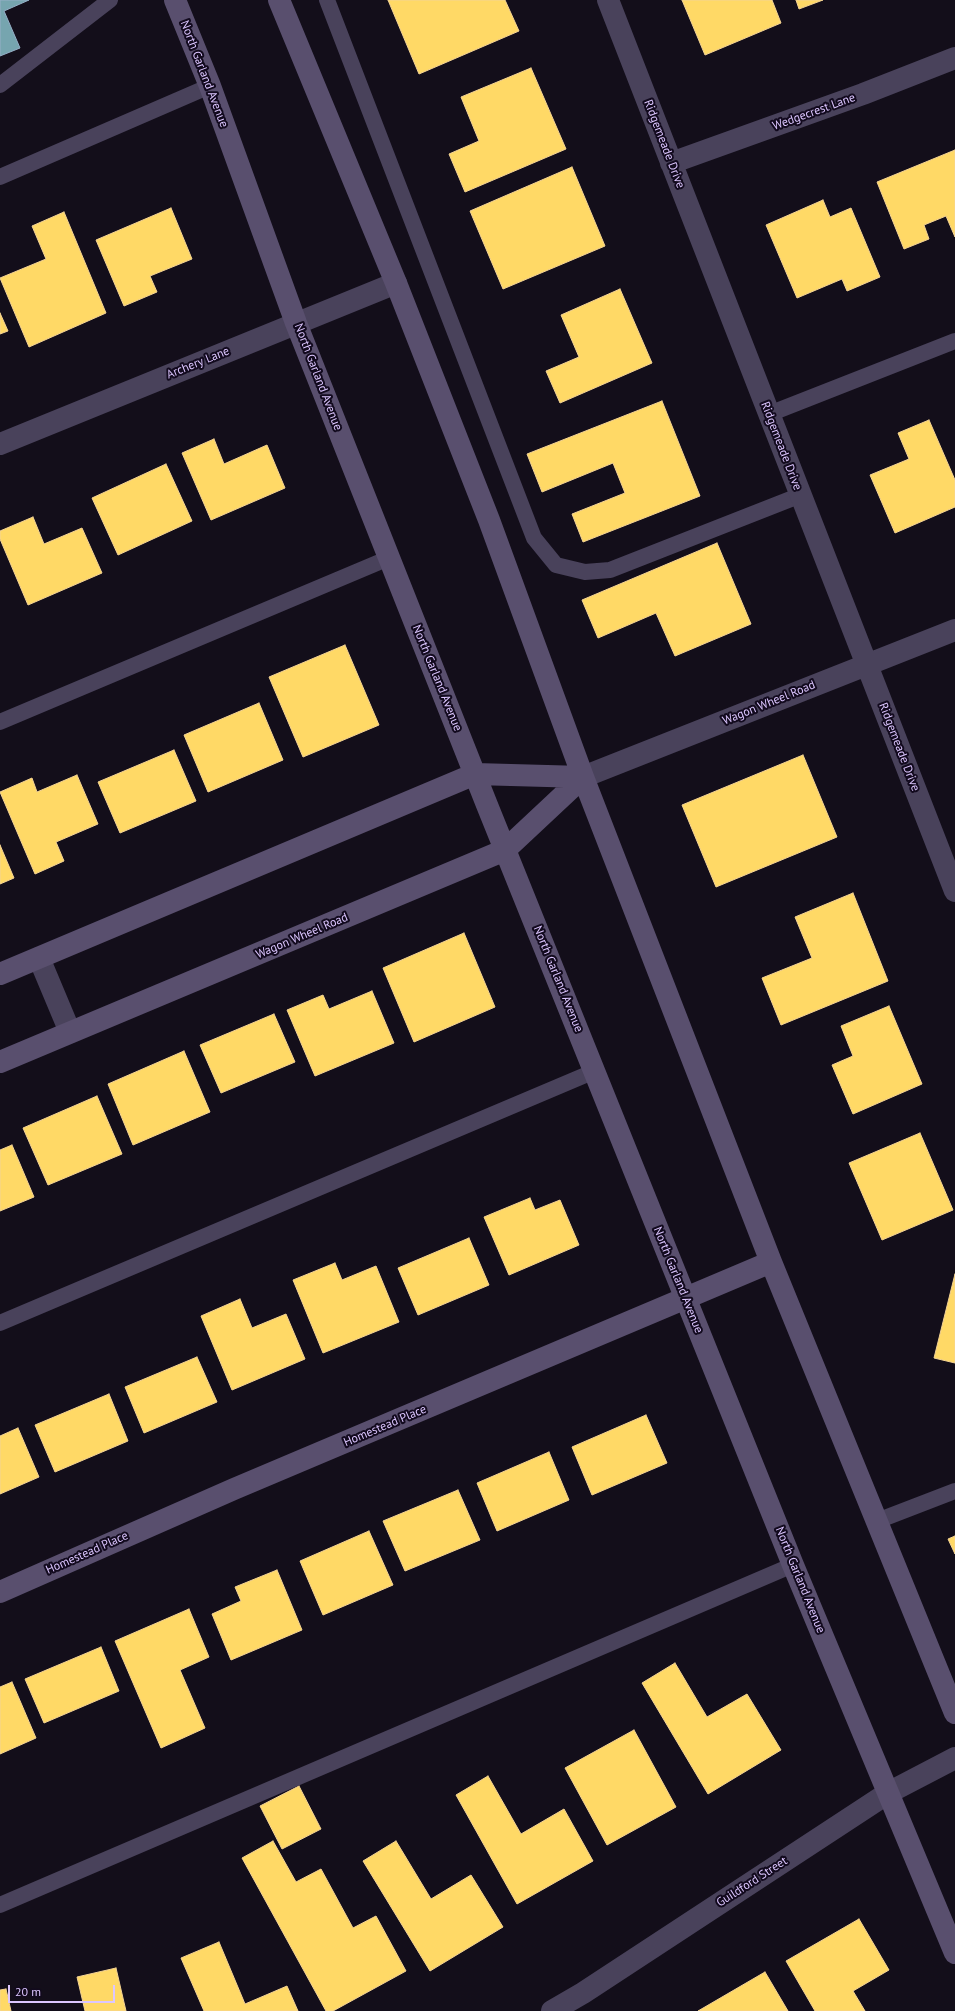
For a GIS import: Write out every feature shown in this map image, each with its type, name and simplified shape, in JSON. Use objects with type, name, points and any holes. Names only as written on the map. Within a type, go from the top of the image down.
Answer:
[{"type":"main road","name":"North Garland Avenue","points":[[175,0],[210,86],[296,323],[475,774],[793,1565],[955,1953]]},
{"type":"main road","points":[[279,0],[396,283],[489,520],[583,777],[771,1262],[955,1713]]},
{"type":"main road","name":"Wagon Wheel Road","points":[[0,974],[475,774],[583,777]]},
{"type":"main road","name":"Wagon Wheel Road","points":[[0,1062],[506,850],[583,777]]},
{"type":"main road","name":"Homestead Place","points":[[0,1592],[234,1489],[771,1262]]},
{"type":"street","name":"Ridgemeade Drive","points":[[608,0],[955,891]]},
{"type":"street","name":"Wedgecrest Lane","points":[[672,162],[863,94],[955,58]]},
{"type":"street","name":"Archery Lane","points":[[0,444],[396,283]]},
{"type":"street","name":"Wagon Wheel Road","points":[[583,777],[955,630]]},
{"type":"street","points":[[39,958],[70,1032]]},
{"type":"street","name":"Guildford Street","points":[[552,2011],[583,1993],[888,1792],[955,1758]]},
{"type":"lane","points":[[0,85],[110,0]]},
{"type":"lane","points":[[327,0],[534,538],[556,565],[585,572],[610,570],[801,495]]},
{"type":"lane","points":[[0,177],[210,86]]},
{"type":"lane","points":[[769,414],[955,341]]},
{"type":"lane","points":[[0,722],[389,558]]},
{"type":"lane","points":[[0,1323],[595,1071]]},
{"type":"lane","points":[[877,1521],[955,1491]]},
{"type":"lane","points":[[0,1905],[793,1565]]},
{"type":"building: Homes","points":[[388,0],[505,0],[519,31],[419,74]]},
{"type":"building: Homes","points":[[682,0],[772,0],[781,23],[705,55]]},
{"type":"building: Homes","points":[[796,0],[823,0],[799,9]]},
{"type":"building: Homes","points":[[531,68],[566,149],[465,192],[449,154],[479,141],[461,97]]},
{"type":"building: Homes","points":[[955,150],[955,237],[946,216],[924,225],[929,239],[904,249],[877,182]]},
{"type":"building: Homes","points":[[572,167],[605,246],[503,289],[470,211]]},
{"type":"building: Homes","points":[[823,200],[830,217],[851,208],[880,277],[847,291],[842,279],[797,298],[766,225]]},
{"type":"building: Homes","points":[[171,208],[192,259],[150,276],[157,292],[124,306],[96,240]]},
{"type":"building: Homes","points":[[64,212],[106,313],[29,347],[0,278],[46,259],[32,226]]},
{"type":"building: Homes","points":[[620,289],[652,363],[560,403],[546,371],[579,357],[561,315]]},
{"type":"building: Homes","points":[[0,313],[8,331],[0,334]]},
{"type":"building: Homes","points":[[662,401],[700,496],[583,542],[572,514],[625,493],[613,463],[542,492],[527,454]]},
{"type":"building: Homes","points":[[929,420],[955,480],[955,507],[895,533],[870,475],[909,459],[898,433]]},
{"type":"building: Homes","points":[[214,439],[224,464],[267,445],[285,488],[211,520],[182,453]]},
{"type":"building: Homes","points":[[166,464],[192,521],[118,555],[92,498]]},
{"type":"building: Homes","points":[[33,517],[44,544],[82,528],[102,573],[28,605],[0,539],[0,531]]},
{"type":"building: Homes","points":[[717,543],[751,624],[675,656],[656,613],[598,638],[582,600]]},
{"type":"building: Homes","points":[[345,645],[379,725],[303,757],[269,677]]},
{"type":"building: Homes","points":[[259,703],[283,760],[208,792],[184,735]]},
{"type":"building: Homes","points":[[174,750],[196,801],[120,833],[98,782]]},
{"type":"building: Homes","points":[[803,755],[837,837],[716,887],[682,805]]},
{"type":"building: Homes","points":[[77,775],[98,824],[56,842],[64,861],[35,874],[0,792],[32,778],[37,792]]},
{"type":"building: Homes","points":[[0,845],[14,878],[0,884]]},
{"type":"building: Homes","points":[[853,893],[888,981],[781,1025],[762,978],[812,958],[795,917]]},
{"type":"building: Homes","points":[[464,933],[495,1007],[414,1042],[383,968]]},
{"type":"building: Homes","points":[[372,991],[394,1043],[315,1076],[287,1010],[323,995],[329,1009]]},
{"type":"building: Homes","points":[[889,1006],[922,1084],[853,1114],[832,1065],[853,1056],[841,1026]]},
{"type":"building: Homes","points":[[274,1014],[295,1062],[221,1093],[200,1045]]},
{"type":"building: Homes","points":[[184,1051],[210,1112],[133,1145],[108,1084]]},
{"type":"building: Homes","points":[[97,1096],[122,1154],[48,1185],[23,1128]]},
{"type":"building: Homes","points":[[920,1133],[953,1210],[882,1240],[849,1163]]},
{"type":"building: Homes","points":[[12,1145],[34,1197],[0,1211],[0,1150]]},
{"type":"building: Homes","points":[[530,1198],[535,1210],[560,1200],[579,1245],[509,1275],[484,1217]]},
{"type":"building: Homes","points":[[469,1238],[489,1285],[418,1315],[398,1268]]},
{"type":"building: Homes","points":[[335,1263],[342,1280],[376,1266],[399,1322],[323,1353],[293,1280]]},
{"type":"building: Homes","points":[[955,1274],[955,1363],[934,1358]]},
{"type":"building: Homes","points":[[240,1299],[252,1328],[286,1314],[305,1359],[232,1390],[201,1316]]},
{"type":"building: Homes","points":[[197,1357],[217,1402],[144,1433],[125,1387]]},
{"type":"building: Homes","points":[[109,1394],[128,1441],[55,1472],[35,1425]]},
{"type":"building: Homes","points":[[646,1415],[667,1463],[592,1495],[572,1447]]},
{"type":"building: Homes","points":[[18,1428],[39,1477],[0,1494],[0,1436]]},
{"type":"building: Homes","points":[[549,1452],[569,1500],[497,1531],[477,1483]]},
{"type":"building: Homes","points":[[458,1490],[480,1540],[405,1571],[383,1521]]},
{"type":"building: Homes","points":[[369,1531],[393,1585],[323,1615],[300,1561]]},
{"type":"building: Homes","points":[[955,1536],[955,1554],[948,1539]]},
{"type":"building: Homes","points":[[277,1570],[302,1630],[231,1660],[212,1614],[241,1601],[235,1587]]},
{"type":"building: Homes","points":[[189,1609],[209,1657],[180,1670],[205,1728],[161,1748],[115,1641]]},
{"type":"building: Homes","points":[[101,1647],[119,1691],[44,1723],[25,1679]]},
{"type":"building: Homes","points":[[675,1663],[707,1717],[747,1694],[781,1750],[708,1794],[642,1683]]},
{"type":"building: Homes","points":[[12,1682],[36,1738],[0,1754],[0,1687]]},
{"type":"building: Homes","points":[[634,1730],[676,1807],[607,1845],[565,1768]]},
{"type":"building: Homes","points":[[488,1776],[521,1834],[564,1809],[593,1861],[517,1904],[456,1795]]},
{"type":"building: Homes","points":[[299,1786],[321,1829],[282,1849],[260,1806]]},
{"type":"building: Homes","points":[[273,1841],[296,1882],[321,1869],[353,1928],[376,1916],[406,1971],[333,2011],[326,2011],[242,1858]]},
{"type":"building: Homes","points":[[396,1841],[431,1899],[471,1875],[503,1927],[430,1971],[363,1861]]},
{"type":"building: Homes","points":[[859,1919],[889,1970],[853,1991],[865,2011],[815,2011],[786,1961]]},
{"type":"building: Homes","points":[[219,1942],[245,2004],[287,1986],[298,2011],[204,2011],[181,1958]]},
{"type":"building: Homes","points":[[116,1968],[126,2011],[85,2011],[77,1977]]},
{"type":"building: Homes","points":[[765,1972],[788,2011],[698,2011]]},
{"type":"building: Homes","points":[[6,1989],[11,2011],[0,2011],[0,1990]]},
{"type":"building: Public","points":[[0,0],[29,0],[4,11],[20,48],[0,56]]}]
